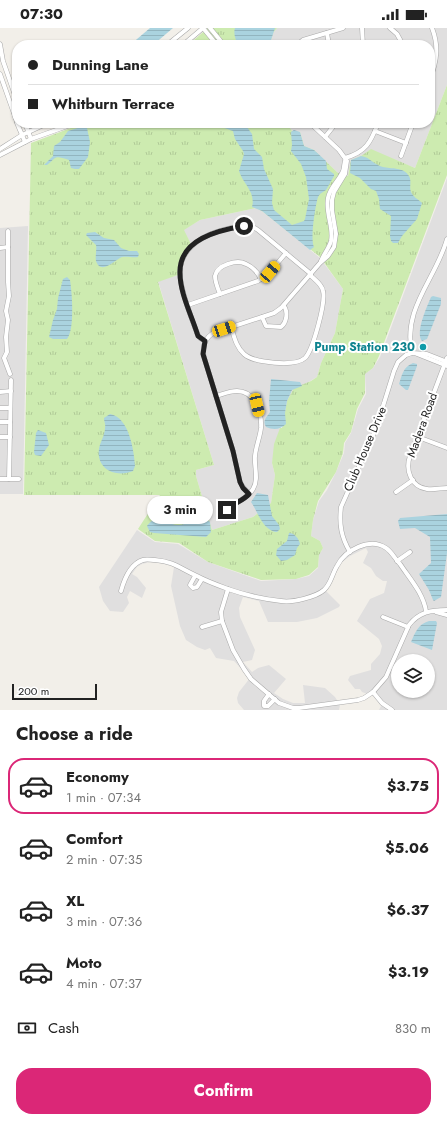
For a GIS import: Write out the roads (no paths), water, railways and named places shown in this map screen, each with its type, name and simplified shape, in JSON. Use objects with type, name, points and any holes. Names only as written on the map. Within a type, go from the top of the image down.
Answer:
[{"type":"street","points":[[174,40],[188,28]]},
{"type":"street","points":[[189,40],[203,28],[213,40]]},
{"type":"street","points":[[210,28],[220,40]]},
{"type":"street","points":[[303,40],[343,28]]},
{"type":"street","points":[[362,28],[363,40]]},
{"type":"street","points":[[390,28],[397,34],[400,40]]},
{"type":"street","points":[[432,28],[435,35],[437,51],[435,57]]},
{"type":"street","points":[[327,33],[328,40]]},
{"type":"street","points":[[0,44],[12,86]]},
{"type":"street","points":[[0,74],[12,109]]},
{"type":"street","points":[[19,128],[25,142]]},
{"type":"street","points":[[27,128],[31,139]]},
{"type":"street","points":[[0,150],[28,131],[36,128]]},
{"type":"street","points":[[0,155],[31,139],[62,128]]},
{"type":"street","points":[[249,494],[240,482],[233,451],[203,354],[205,341],[213,333],[276,312],[284,306],[332,251],[336,234],[332,200],[334,192],[345,174],[347,166],[346,158],[315,128]]},
{"type":"street","points":[[325,137],[332,128]]},
{"type":"street","points":[[346,158],[363,150],[372,139],[376,128]]},
{"type":"street","points":[[400,156],[411,128]]},
{"type":"street","points":[[375,131],[406,142]]},
{"type":"street","points":[[205,341],[200,338],[197,333],[181,281],[180,270],[184,256],[189,249],[205,237],[219,231],[242,226],[250,226],[258,230],[310,275],[324,291],[324,299],[314,343],[308,354],[302,360],[296,362],[290,363],[249,358],[239,348],[232,327]]},
{"type":"street","points":[[8,231],[9,296],[6,311],[8,320],[6,337],[7,350],[2,359],[10,374]]},
{"type":"street","points":[[446,362],[427,354],[412,353],[410,330],[413,314],[425,285],[438,265],[447,239]]},
{"type":"street","points":[[0,248],[8,247]]},
{"type":"street","points":[[188,305],[252,284],[270,272],[286,253]]},
{"type":"street","points":[[220,294],[215,276],[217,270],[223,266],[244,262],[255,270],[261,279]]},
{"type":"street","points":[[262,317],[266,326],[281,327],[285,323],[287,312],[284,306]]},
{"type":"street","points":[[0,311],[6,311]]},
{"type":"street","name":"Club House Drive","points":[[350,552],[341,530],[341,507],[379,420],[396,366],[402,358],[412,353]]},
{"type":"street","name":"Madera Road","points":[[412,480],[409,474],[408,463],[446,362]]},
{"type":"street","points":[[9,479],[11,380]]},
{"type":"street","points":[[0,392],[10,391]]},
{"type":"street","points":[[216,396],[234,391],[241,391],[250,395],[257,405],[261,430],[255,455],[256,478],[254,487],[246,498],[227,510]]},
{"type":"street","points":[[0,408],[10,408]]},
{"type":"street","points":[[0,422],[10,422]]},
{"type":"street","points":[[0,437],[10,437]]},
{"type":"street","points":[[418,437],[447,448]]},
{"type":"street","points":[[0,479],[19,479]]},
{"type":"street","points":[[396,492],[412,480],[417,485],[426,489],[447,488]]},
{"type":"street","points":[[121,591],[124,580],[134,566],[144,560],[168,561],[202,579],[228,589],[248,596],[285,602],[314,596],[326,588],[337,565],[350,552],[364,545],[375,544],[385,547],[397,561],[420,593],[426,611]]},
{"type":"street","points":[[397,561],[410,552]]},
{"type":"street","points":[[196,576],[190,585],[193,588],[197,587],[202,579]]},
{"type":"street","points":[[228,589],[221,612],[222,621],[233,650],[251,679],[279,702],[293,708],[314,708],[320,705],[364,698],[373,692],[386,677],[391,664]]},
{"type":"street","points":[[396,654],[408,627],[416,617],[426,611],[447,610]]},
{"type":"street","points":[[431,611],[447,615]]},
{"type":"street","points":[[383,617],[408,627]]},
{"type":"street","points":[[202,627],[222,621]]},
{"type":"street","points":[[373,692],[382,703],[392,710]]},
{"type":"street","points":[[269,694],[264,701],[264,706],[268,706],[275,699]]},
{"type":"street","points":[[320,705],[321,710]]},
{"type":"water","points":[[150,28],[173,28],[159,40],[136,40]]},
{"type":"water","points":[[235,28],[275,28],[271,40],[236,40],[234,30]]},
{"type":"water","points":[[78,128],[87,128],[90,142],[88,157],[79,169],[71,168],[69,160],[58,157],[47,165],[44,165],[53,156],[54,146],[60,142],[68,131]]},
{"type":"water","points":[[223,128],[248,128],[252,134],[254,149],[262,157],[264,169],[273,189],[272,203],[274,210],[292,225],[304,221],[309,199],[306,177],[301,164],[291,151],[291,132],[294,130],[300,132],[304,146],[314,150],[326,161],[327,169],[334,174],[334,176],[326,190],[318,197],[314,215],[314,247],[310,250],[262,211],[252,207],[253,202],[251,192],[239,171],[244,154],[235,139],[233,131]]},
{"type":"water","points":[[361,156],[377,165],[401,170],[407,173],[410,178],[410,190],[412,194],[422,203],[417,219],[402,236],[398,243],[393,243],[391,241],[391,216],[380,209],[376,191],[371,189],[360,178],[350,173],[351,160]]},
{"type":"water","points":[[95,232],[104,238],[114,240],[121,248],[129,251],[137,251],[139,254],[138,257],[122,257],[105,267],[101,267],[96,261],[96,245],[86,235],[87,233]]},
{"type":"water","points":[[67,277],[70,280],[72,293],[72,320],[70,334],[67,339],[53,339],[49,337],[57,309],[63,279]]},
{"type":"water","points":[[431,297],[441,298],[441,304],[427,339],[422,341],[420,332],[422,319]]},
{"type":"water","points":[[413,363],[417,364],[417,366],[408,390],[406,390],[399,384],[405,369]]},
{"type":"water","points":[[271,379],[300,382],[302,386],[292,390],[287,401],[285,413],[286,424],[276,429],[266,427],[265,422],[265,419],[270,412],[269,401]]},
{"type":"water","points":[[110,414],[116,416],[122,421],[129,435],[132,443],[135,466],[133,471],[127,473],[114,473],[104,467],[101,462],[99,449],[105,431],[104,418]]},
{"type":"water","points":[[38,430],[46,433],[49,445],[41,456],[35,455],[34,452],[36,433]]},
{"type":"water","points":[[257,493],[268,495],[272,516],[279,525],[280,529],[277,532],[272,531],[264,525],[251,502]]},
{"type":"water","points":[[447,514],[447,553],[441,597],[434,601],[419,574],[431,563],[430,537],[415,528],[400,529],[398,521],[400,518]]},
{"type":"water","points":[[197,518],[203,518],[210,522],[211,532],[206,537],[154,533],[150,532],[147,526],[151,522],[159,519],[179,525],[186,524]]},
{"type":"water","points":[[289,533],[293,534],[299,540],[300,544],[295,555],[287,560],[281,561],[276,555],[277,549],[287,541]]},
{"type":"water","points":[[429,621],[436,621],[437,623],[432,650],[411,642],[422,624]]},
{"type":"place","name":"Pump Station 230","points":[[423,347]]}]
